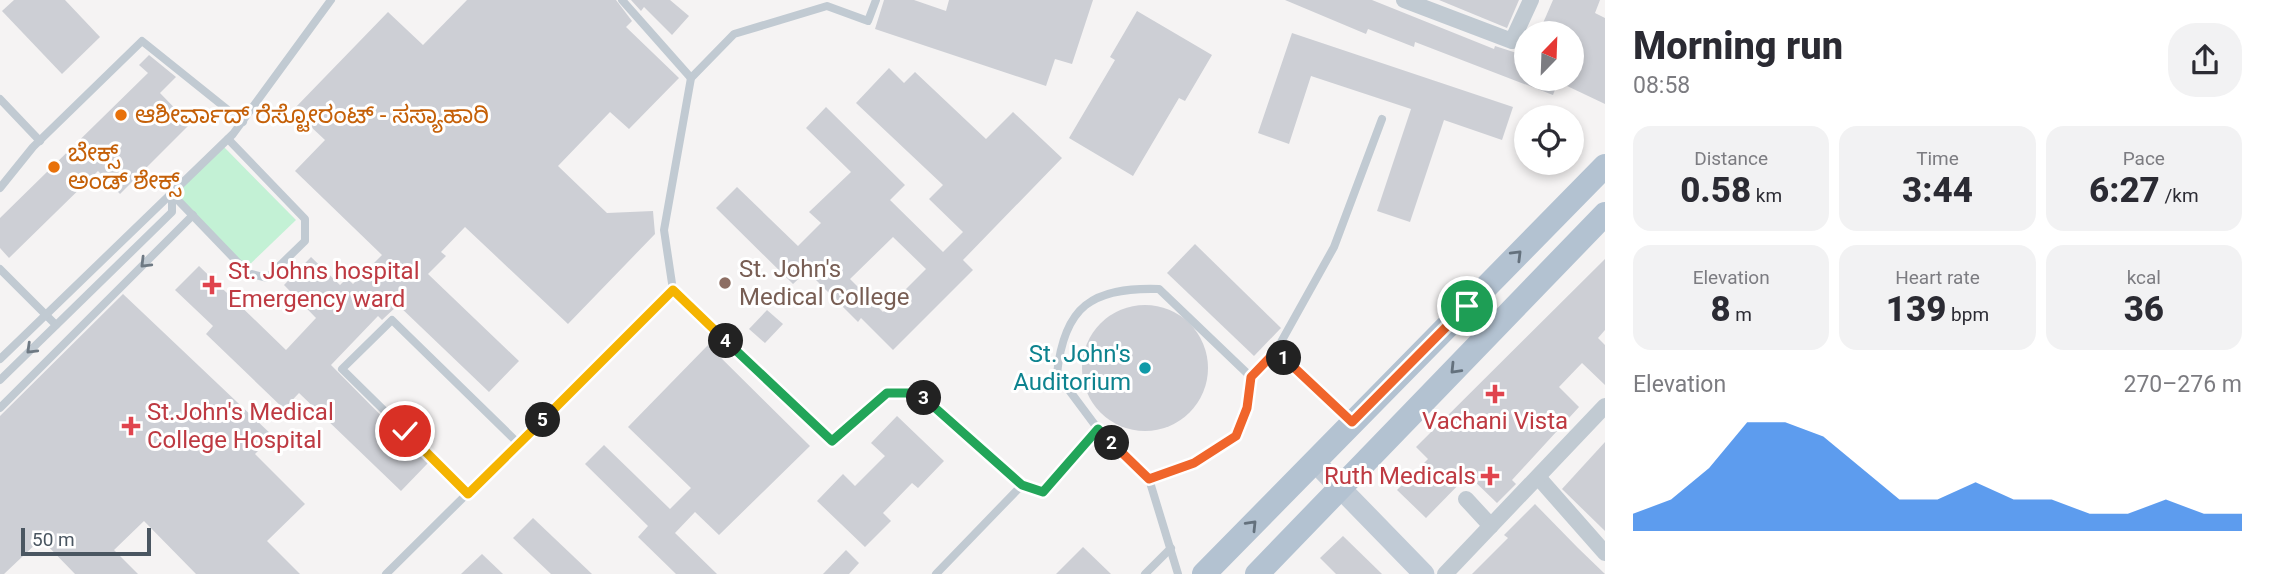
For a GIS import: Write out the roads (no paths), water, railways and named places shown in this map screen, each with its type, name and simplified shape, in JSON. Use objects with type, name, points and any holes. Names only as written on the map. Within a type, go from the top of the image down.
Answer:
[{"type":"main road","points":[[1204,574],[1605,166]]},
{"type":"main road","points":[[1257,574],[1603,220]]},
{"type":"street","points":[[1404,0],[1512,41],[1531,0]]},
{"type":"street","points":[[1445,574],[1602,415]]},
{"type":"street","points":[[1314,461],[1424,574]]},
{"type":"street","points":[[1538,477],[1605,553]]},
{"type":"street","points":[[1466,499],[1491,526]]},
{"type":"lane","points":[[0,359],[228,139],[331,0]]},
{"type":"lane","points":[[622,0],[691,78]]},
{"type":"lane","points":[[876,0],[868,21],[828,3],[734,34],[691,78],[664,230],[673,290],[832,441],[887,393],[919,393],[1022,485],[1043,492],[1098,429]]},
{"type":"lane","points":[[0,188],[40,141],[142,41],[243,122]]},
{"type":"lane","points":[[0,99],[40,141]]},
{"type":"lane","points":[[1149,479],[1194,463],[1236,436],[1247,408],[1251,377],[1276,351],[1334,247],[1382,119]]},
{"type":"lane","points":[[172,194],[248,273],[267,278],[305,241],[304,219],[228,139]]},
{"type":"lane","points":[[0,380],[172,212],[172,194]]},
{"type":"lane","points":[[0,408],[193,215]]},
{"type":"lane","points":[[0,270],[57,325]]},
{"type":"lane","points":[[1178,574],[1149,479],[1098,429],[1057,374],[1060,343],[1074,313],[1105,294],[1134,288],[1159,289],[1251,377]]},
{"type":"lane","points":[[386,574],[673,290]]},
{"type":"lane","points":[[468,494],[342,369],[391,320],[519,444]]},
{"type":"lane","points":[[1276,351],[1352,422]]},
{"type":"lane","points":[[936,574],[1022,485]]},
{"type":"lane","points":[[1145,574],[1171,548]]},
{"type":"place","name":"ಆಶೀರ್ವಾದ್ ರೆಸ್ಟೋರಂಟ್ - ಸಸ್ಯಾಹಾರಿ","points":[[121,115]]},
{"type":"place","name":"ಬೇಕ್ಸ್ ಅಂಡ್ ಶೇಕ್ಸ್","points":[[54,167]]},
{"type":"place","name":"St. John's Medical College","points":[[725,283]]},
{"type":"place","name":"St. Johns hospital Emergency ward","points":[[212,285]]},
{"type":"place","name":"St. John's Auditorium","points":[[1145,368]]},
{"type":"place","name":"Vachani Vista","points":[[1495,394]]},
{"type":"place","name":"St.John's Medical College Hospital","points":[[131,426]]},
{"type":"place","name":"Ruth Medicals","points":[[1490,476]]}]
